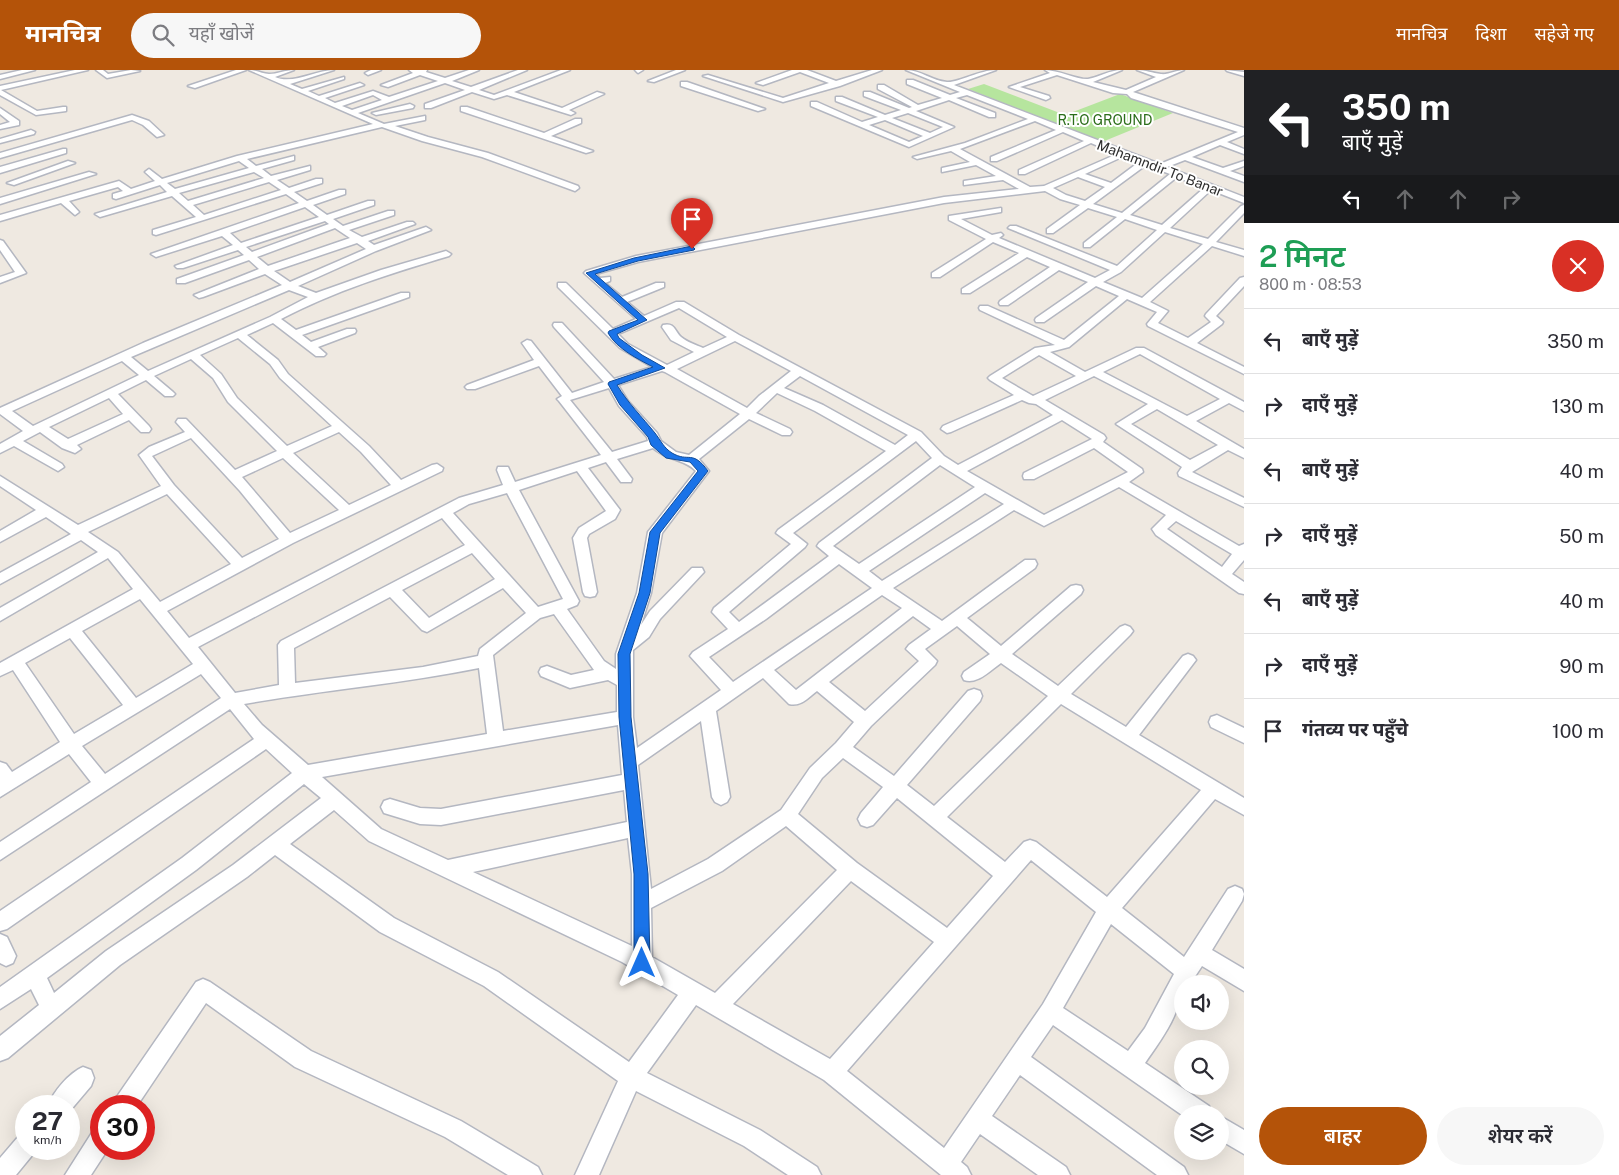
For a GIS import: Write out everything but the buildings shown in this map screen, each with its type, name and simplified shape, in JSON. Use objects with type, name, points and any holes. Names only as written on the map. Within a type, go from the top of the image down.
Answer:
[{"type":"street","points":[[0,77],[32,70]]},
{"type":"street","points":[[0,88],[85,70]]},
{"type":"street","points":[[99,70],[107,76],[137,71]]},
{"type":"street","points":[[192,86],[243,70]]},
{"type":"street","points":[[252,70],[384,126],[485,155],[575,188]]},
{"type":"street","points":[[268,77],[291,70]]},
{"type":"street","points":[[284,83],[331,70]]},
{"type":"street","points":[[368,73],[378,70]]},
{"type":"street","points":[[412,70],[424,71],[445,81],[494,97]]},
{"type":"street","points":[[352,112],[476,70]]},
{"type":"street","points":[[428,106],[524,70]]},
{"type":"street","points":[[537,70],[553,76]]},
{"type":"street","points":[[567,70],[461,110],[589,151]]},
{"type":"street","points":[[652,81],[682,70]]},
{"type":"street","points":[[722,70],[682,85],[761,109]]},
{"type":"street","points":[[760,83],[800,70],[837,84]]},
{"type":"street","points":[[706,76],[783,100],[878,70]]},
{"type":"street","name":"Mahamndir To Banar","points":[[909,70],[1244,200]]},
{"type":"street","points":[[947,85],[993,70]]},
{"type":"street","points":[[1086,82],[1119,70]]},
{"type":"street","points":[[1140,70],[1162,77]]},
{"type":"street","points":[[1129,93],[1181,70]]},
{"type":"street","points":[[1229,70],[1243,73]]},
{"type":"street","points":[[386,85],[424,71]]},
{"type":"street","points":[[1046,98],[1013,87],[1054,71],[1244,130]]},
{"type":"street","points":[[925,77],[938,72]]},
{"type":"street","points":[[302,91],[342,78]]},
{"type":"street","points":[[910,82],[992,115]]},
{"type":"street","points":[[319,98],[360,85]]},
{"type":"street","points":[[881,87],[918,107]]},
{"type":"street","points":[[0,92],[36,113],[63,109]]},
{"type":"street","points":[[336,105],[373,92],[390,100]]},
{"type":"street","points":[[509,93],[571,113]]},
{"type":"street","points":[[861,125],[966,93]]},
{"type":"street","points":[[562,110],[600,94]]},
{"type":"street","points":[[814,104],[909,145],[950,127],[868,94]]},
{"type":"street","points":[[839,99],[930,136]]},
{"type":"street","points":[[935,102],[952,108]]},
{"type":"street","points":[[362,116],[410,106]]},
{"type":"street","points":[[0,128],[16,123],[2,112]]},
{"type":"street","points":[[0,156],[132,117],[146,123],[160,136]]},
{"type":"street","points":[[116,196],[240,158],[422,118]]},
{"type":"street","points":[[917,158],[968,145],[1034,119]]},
{"type":"street","points":[[544,136],[578,121]]},
{"type":"street","points":[[994,159],[1062,130]]},
{"type":"street","points":[[1158,168],[1244,130]]},
{"type":"street","points":[[0,141],[31,132]]},
{"type":"street","points":[[1112,140],[1146,153],[1134,158]]},
{"type":"street","points":[[1022,172],[1090,141]]},
{"type":"street","points":[[1220,142],[1244,152]]},
{"type":"street","points":[[953,148],[1028,190]]},
{"type":"street","points":[[0,170],[63,150]]},
{"type":"street","points":[[643,320],[589,273],[636,259],[944,200],[1046,188],[1123,154]]},
{"type":"street","points":[[1185,157],[1244,179]]},
{"type":"street","points":[[240,158],[373,249]]},
{"type":"street","points":[[100,214],[291,158]]},
{"type":"street","points":[[945,170],[978,162]]},
{"type":"street","points":[[1050,231],[1145,162]]},
{"type":"street","points":[[11,183],[71,163]]},
{"type":"street","points":[[1223,171],[1244,163]]},
{"type":"street","points":[[187,204],[307,168]]},
{"type":"street","points":[[149,172],[203,218]]},
{"type":"street","points":[[0,201],[92,174]]},
{"type":"street","points":[[1078,174],[1111,186]]},
{"type":"street","points":[[1087,245],[1176,174]]},
{"type":"street","points":[[0,176],[27,194]]},
{"type":"street","points":[[967,183],[1004,177]]},
{"type":"street","points":[[156,232],[319,181]]},
{"type":"street","points":[[0,218],[64,201],[90,197],[119,184],[130,192]]},
{"type":"street","points":[[1040,320],[1095,282],[1118,270],[1210,187]]},
{"type":"street","points":[[1046,188],[1063,197],[1244,253]]},
{"type":"street","points":[[156,254],[342,192]]},
{"type":"street","points":[[64,201],[75,212]]},
{"type":"street","points":[[180,266],[371,203]]},
{"type":"street","points":[[1143,303],[1210,243],[1244,208]]},
{"type":"street","points":[[998,210],[956,215],[952,218],[991,238],[1163,311],[1152,324],[1189,343],[1242,366]]},
{"type":"street","points":[[181,281],[339,227],[391,213]]},
{"type":"street","points":[[199,295],[266,270],[410,224]]},
{"type":"street","points":[[936,275],[991,238],[1017,226],[1118,270]]},
{"type":"street","points":[[130,415],[72,447],[4,411],[123,356],[373,249],[426,230]]},
{"type":"street","points":[[224,232],[266,270],[289,286],[316,298]]},
{"type":"street","points":[[0,243],[8,259],[21,273],[0,280]]},
{"type":"street","points":[[966,291],[1026,253]]},
{"type":"street","points":[[0,449],[36,429],[192,354],[274,319],[316,298],[384,272],[446,254]]},
{"type":"street","points":[[0,267],[8,259]]},
{"type":"street","points":[[1004,302],[1058,266]]},
{"type":"street","points":[[598,282],[636,268]]},
{"type":"street","points":[[1189,343],[1218,322],[1210,316],[1244,280]]},
{"type":"street","points":[[562,285],[624,346],[748,414],[786,432]]},
{"type":"street","points":[[620,301],[660,285]]},
{"type":"street","points":[[296,334],[405,295]]},
{"type":"street","points":[[1126,295],[1065,345],[1039,350],[994,378],[1033,401],[1088,373],[1140,350],[1244,407]]},
{"type":"street","points":[[612,333],[680,304],[736,338],[917,435],[940,459],[957,471],[1044,521],[1137,472],[1108,433]]},
{"type":"street","points":[[984,308],[1065,345]]},
{"type":"street","points":[[274,319],[315,350],[351,331]]},
{"type":"street","points":[[558,325],[612,384],[623,403],[652,436],[655,443],[670,456],[685,460],[692,459],[799,371]]},
{"type":"street","points":[[667,327],[672,331],[675,338],[702,352]]},
{"type":"street","points":[[239,334],[274,362],[284,376],[365,449],[399,486]]},
{"type":"street","points":[[626,479],[563,399],[664,368],[736,338]]},
{"type":"street","points":[[527,343],[569,397]]},
{"type":"street","points":[[1039,350],[1157,404],[1244,454]]},
{"type":"street","points":[[192,354],[217,376],[232,400],[348,511]]},
{"type":"street","points":[[123,356],[169,394]]},
{"type":"street","points":[[471,387],[541,361]]},
{"type":"street","points":[[776,388],[819,408],[895,451]]},
{"type":"street","points":[[110,394],[144,429]]},
{"type":"street","points":[[947,428],[1023,395]]},
{"type":"street","points":[[1036,399],[1062,415],[1190,466]]},
{"type":"street","points":[[1186,421],[1228,399]]},
{"type":"street","points":[[1029,476],[1157,404]]},
{"type":"street","points":[[957,471],[1062,415]]},
{"type":"street","points":[[182,422],[233,476],[288,540]]},
{"type":"street","points":[[233,476],[340,428]]},
{"type":"street","points":[[193,433],[145,455],[168,488],[240,566]]},
{"type":"street","points":[[738,630],[718,612],[800,544],[784,534],[917,435]]},
{"type":"street","points":[[14,441],[58,467]]},
{"type":"street","points":[[187,646],[464,501],[655,443]]},
{"type":"street","points":[[1227,445],[1190,466],[1184,473],[1244,503]]},
{"type":"street","points":[[642,963],[642,903],[636,828],[625,717],[618,677],[644,593],[655,532],[704,471],[692,459]]},
{"type":"street","points":[[940,459],[824,546],[942,629]]},
{"type":"street","points":[[580,466],[613,510],[610,516],[584,531],[580,538],[590,592]]},
{"type":"street","points":[[157,610],[288,540],[437,468]]},
{"type":"street","points":[[496,740],[485,653],[535,614],[572,601],[503,470]]},
{"type":"street","points":[[1118,481],[1174,515],[1243,553],[1223,575]]},
{"type":"street","points":[[4,487],[47,510],[108,552],[256,730],[375,835],[642,963],[832,1072],[952,1170],[977,1118],[1050,1011],[1109,909],[1212,788]]},
{"type":"street","points":[[859,571],[984,487]]},
{"type":"street","points":[[0,579],[80,533],[168,488]]},
{"type":"street","points":[[630,762],[708,710],[825,626],[966,532],[1014,504]]},
{"type":"street","points":[[0,537],[47,510]]},
{"type":"street","points":[[444,511],[535,614]]},
{"type":"street","points":[[1174,515],[1160,526],[1161,532],[1244,589]]},
{"type":"street","points":[[287,690],[286,645],[474,546]]},
{"type":"street","points":[[0,615],[108,552]]},
{"type":"street","points":[[733,692],[698,656],[761,615],[839,556]]},
{"type":"street","points":[[642,903],[715,865],[787,816],[816,774],[865,721],[928,661],[914,649],[1030,564]]},
{"type":"street","points":[[627,646],[644,633],[656,615],[697,572]]},
{"type":"street","points":[[393,590],[427,626],[505,580]]},
{"type":"street","points":[[970,676],[1001,655],[1076,590]]},
{"type":"street","points":[[0,670],[142,591]]},
{"type":"street","points":[[557,607],[598,665],[618,677]]},
{"type":"street","points":[[764,670],[795,699],[913,608]]},
{"type":"street","points":[[957,618],[1001,655],[1059,695],[1244,807]]},
{"type":"street","points":[[72,630],[134,707]]},
{"type":"street","points":[[934,818],[1125,631]]},
{"type":"street","points":[[0,852],[231,700],[287,690],[423,673],[486,660]]},
{"type":"street","points":[[1128,736],[1188,660]]},
{"type":"street","points":[[15,661],[71,744],[103,784]]},
{"type":"street","points":[[3,780],[71,744],[203,665]]},
{"type":"street","points":[[547,672],[570,682],[618,677]]},
{"type":"street","points":[[817,681],[865,721]]},
{"type":"street","points":[[867,819],[974,696]]},
{"type":"street","points":[[708,710],[721,797]]},
{"type":"street","points":[[0,999],[189,864],[305,773],[625,717]]},
{"type":"street","points":[[1217,722],[1244,736]]},
{"type":"street","points":[[0,922],[267,740]]},
{"type":"street","points":[[842,748],[895,786],[1007,875]]},
{"type":"street","points":[[390,808],[420,816],[441,817],[632,781]]},
{"type":"street","points":[[0,1050],[113,958],[240,870],[334,799]]},
{"type":"street","points":[[787,816],[850,869],[948,941]]},
{"type":"street","points":[[446,869],[636,828]]},
{"type":"street","points":[[275,844],[387,925],[491,979],[631,1077],[752,1138],[809,1175]]},
{"type":"street","points":[[832,1072],[1030,848],[1186,971]]},
{"type":"street","points":[[717,1006],[850,869]]},
{"type":"street","points":[[1130,1066],[1152,1035],[1186,971],[1235,894]]},
{"type":"street","points":[[1199,953],[1244,981]]},
{"type":"street","points":[[35,975],[51,1008]]},
{"type":"street","points":[[132,1095],[204,989],[303,1059],[452,1130],[530,1175]]},
{"type":"street","points":[[587,1175],[631,1077],[693,992]]},
{"type":"street","points":[[1050,1011],[1188,1105]]},
{"type":"street","points":[[1017,1060],[1176,1175]]},
{"type":"street","points":[[68,1095],[83,1078]]},
{"type":"street","points":[[977,1118],[1058,1175]]},
{"type":"street","points":[[1229,1133],[1244,1143]]},
{"type":"street","points":[[77,1175],[90,1156]]},
{"type":"street","points":[[1,1175],[15,1158]]},
{"type":"green space","name":"R.T.O GROUND","points":[[984,84],[1065,115],[1120,94],[1173,113],[1102,142],[968,89]]},
{"type":"route","points":[[642,963],[641,874],[625,717],[624,654],[644,593],[655,532],[704,471],[692,459],[685,460],[670,456],[655,443],[652,436],[623,403],[612,384],[661,368],[639,356],[616,339],[612,333],[643,320],[589,273],[636,259],[692,249]]}]
